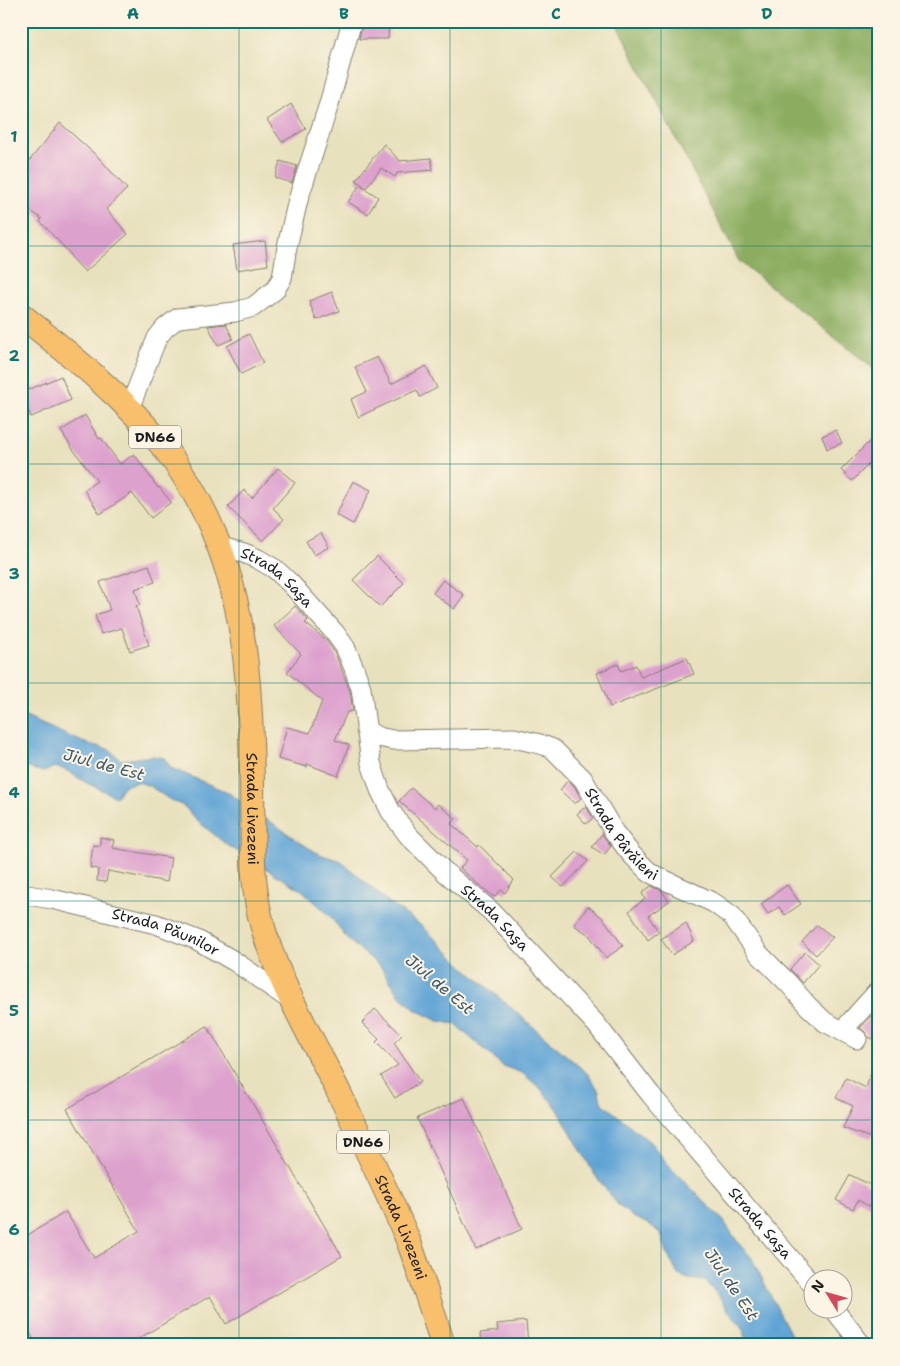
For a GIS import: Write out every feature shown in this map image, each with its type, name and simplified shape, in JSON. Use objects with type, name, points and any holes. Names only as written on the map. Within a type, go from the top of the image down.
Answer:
[{"type":"main road","name":"Strada Livezeni","points":[[21,315],[70,355],[128,408],[165,449],[190,484],[208,517],[221,547],[241,622],[246,653],[252,734],[251,793],[254,884],[260,916],[268,944],[294,1003],[357,1129],[407,1239],[443,1345]]},
{"type":"street","points":[[128,408],[157,338],[166,328],[178,318],[253,308],[275,290],[282,278],[298,200],[329,104],[352,21]]},
{"type":"street","name":"Strada Saşa","points":[[221,547],[244,553],[274,569],[291,584],[335,633],[345,647],[361,688],[371,763],[380,790],[391,812],[408,835],[446,873],[492,912],[596,1024],[651,1096],[802,1272]]},
{"type":"street","name":"Strada Pârăieni","points":[[366,730],[378,737],[393,740],[514,738],[553,749],[583,779],[614,832],[631,854],[650,873],[714,903],[732,916],[759,954],[825,1022],[850,1035],[879,990]]},
{"type":"street","name":"Strada Păunilor","points":[[21,894],[52,899],[156,924],[196,940],[234,961],[294,1003]]},
{"type":"street","points":[[841,1318],[862,1345]]},
{"type":"green space","points":[[615,21],[879,21],[879,373],[739,261]]},
{"type":"water","name":"Jiul de Est","points":[[21,715],[85,743],[108,749],[121,760],[153,756],[164,758],[171,768],[227,792],[319,854],[341,861],[388,902],[422,926],[465,968],[589,1075],[599,1091],[601,1102],[650,1142],[672,1169],[723,1220],[739,1244],[751,1257],[796,1345],[749,1345],[742,1327],[728,1311],[719,1296],[705,1281],[689,1279],[678,1275],[667,1253],[661,1234],[649,1224],[633,1217],[618,1205],[595,1175],[557,1108],[539,1087],[522,1073],[503,1066],[455,1024],[438,1021],[416,1010],[400,996],[380,966],[347,939],[331,917],[303,891],[227,845],[195,819],[185,807],[167,798],[150,786],[138,782],[123,786],[116,797],[85,782],[66,770],[54,767],[44,772],[21,766]]},
{"type":"building","points":[[363,21],[389,21],[388,39],[359,39]]},
{"type":"building","points":[[291,104],[306,129],[282,142],[267,120]]},
{"type":"building","points":[[60,123],[98,157],[127,189],[106,209],[128,234],[85,272],[40,221],[42,219],[21,203],[21,171]]},
{"type":"building","points":[[384,144],[400,161],[431,158],[433,170],[397,173],[395,177],[381,168],[366,188],[356,180]]},
{"type":"building","points":[[280,161],[297,166],[292,183],[275,178]]},
{"type":"building","points":[[360,185],[378,197],[368,214],[348,202]]},
{"type":"building","points":[[265,241],[268,265],[237,270],[233,245]]},
{"type":"building","points":[[332,292],[339,311],[316,320],[309,301]]},
{"type":"building","points":[[226,324],[233,339],[218,345],[208,326]]},
{"type":"building","points":[[249,334],[263,363],[241,374],[227,346]]},
{"type":"building","points":[[377,357],[391,384],[426,366],[437,388],[420,397],[417,390],[358,417],[351,399],[367,392],[355,367]]},
{"type":"building","points":[[61,376],[71,400],[31,417],[21,393]]},
{"type":"building","points":[[85,415],[99,439],[101,438],[120,464],[134,454],[158,488],[171,502],[151,518],[132,493],[100,514],[84,490],[97,481],[61,431]]},
{"type":"building","points":[[836,430],[842,443],[827,449],[822,436]]},
{"type":"building","points":[[879,432],[879,479],[869,464],[852,481],[841,470]]},
{"type":"building","points":[[278,468],[295,483],[273,508],[284,519],[263,541],[228,507],[244,490],[252,498]]},
{"type":"building","points":[[353,481],[371,490],[353,524],[336,515]]},
{"type":"building","points":[[321,533],[329,547],[314,555],[306,541]]},
{"type":"building","points":[[377,556],[404,583],[380,607],[353,580]]},
{"type":"building","points":[[149,565],[155,582],[135,589],[140,605],[136,606],[149,645],[130,651],[122,628],[101,634],[95,615],[110,610],[100,582]]},
{"type":"building","points":[[443,580],[464,595],[454,609],[433,593]]},
{"type":"building","points":[[295,606],[308,620],[305,623],[326,640],[335,653],[350,691],[353,711],[347,712],[335,740],[349,745],[338,776],[307,764],[307,767],[278,759],[287,727],[310,733],[322,701],[287,672],[301,654],[274,626]]},
{"type":"building","points":[[687,658],[694,674],[610,707],[597,673],[618,664],[621,671],[636,665],[641,677]]},
{"type":"building","points":[[568,780],[581,798],[575,804],[560,790]]},
{"type":"building","points":[[411,788],[435,808],[438,804],[456,819],[451,824],[478,847],[479,845],[514,880],[505,893],[501,890],[494,897],[479,885],[460,868],[467,860],[399,801]]},
{"type":"building","points":[[586,806],[593,818],[586,824],[577,814]]},
{"type":"building","points":[[602,834],[611,846],[604,855],[592,847]]},
{"type":"building","points":[[100,837],[114,840],[112,848],[171,858],[167,882],[108,871],[106,882],[97,881],[98,869],[90,868],[93,845],[100,846]]},
{"type":"building","points":[[577,852],[588,861],[563,887],[552,877]]},
{"type":"building","points":[[787,885],[801,904],[785,915],[779,907],[768,914],[761,904]]},
{"type":"building","points":[[651,886],[661,890],[669,901],[648,916],[659,932],[648,940],[629,911],[645,899],[642,893]]},
{"type":"building","points":[[588,906],[603,918],[623,946],[606,958],[589,935],[574,925]]},
{"type":"building","points":[[686,923],[694,941],[672,955],[661,939]]},
{"type":"building","points":[[817,925],[833,937],[816,955],[802,942]]},
{"type":"building","points":[[805,952],[819,964],[803,983],[790,969]]},
{"type":"building","points":[[375,1009],[402,1035],[394,1043],[420,1082],[395,1098],[381,1076],[398,1065],[376,1042],[379,1039],[362,1023]]},
{"type":"building","points":[[871,1016],[879,1019],[879,1041],[868,1037],[860,1028]]},
{"type":"building","points":[[207,1026],[342,1256],[226,1324],[210,1296],[128,1345],[37,1345],[21,1317],[21,1239],[66,1212],[94,1258],[139,1231],[67,1109]]},
{"type":"building","points":[[876,1058],[879,1058],[879,1120],[871,1138],[843,1128],[853,1106],[836,1098],[846,1078],[866,1088]]},
{"type":"building","points":[[464,1098],[522,1229],[476,1250],[417,1118]]},
{"type":"building","points":[[850,1175],[879,1189],[879,1212],[858,1200],[853,1209],[836,1200]]},
{"type":"building","points":[[526,1321],[528,1345],[481,1345],[480,1333],[498,1331],[497,1324]]}]
